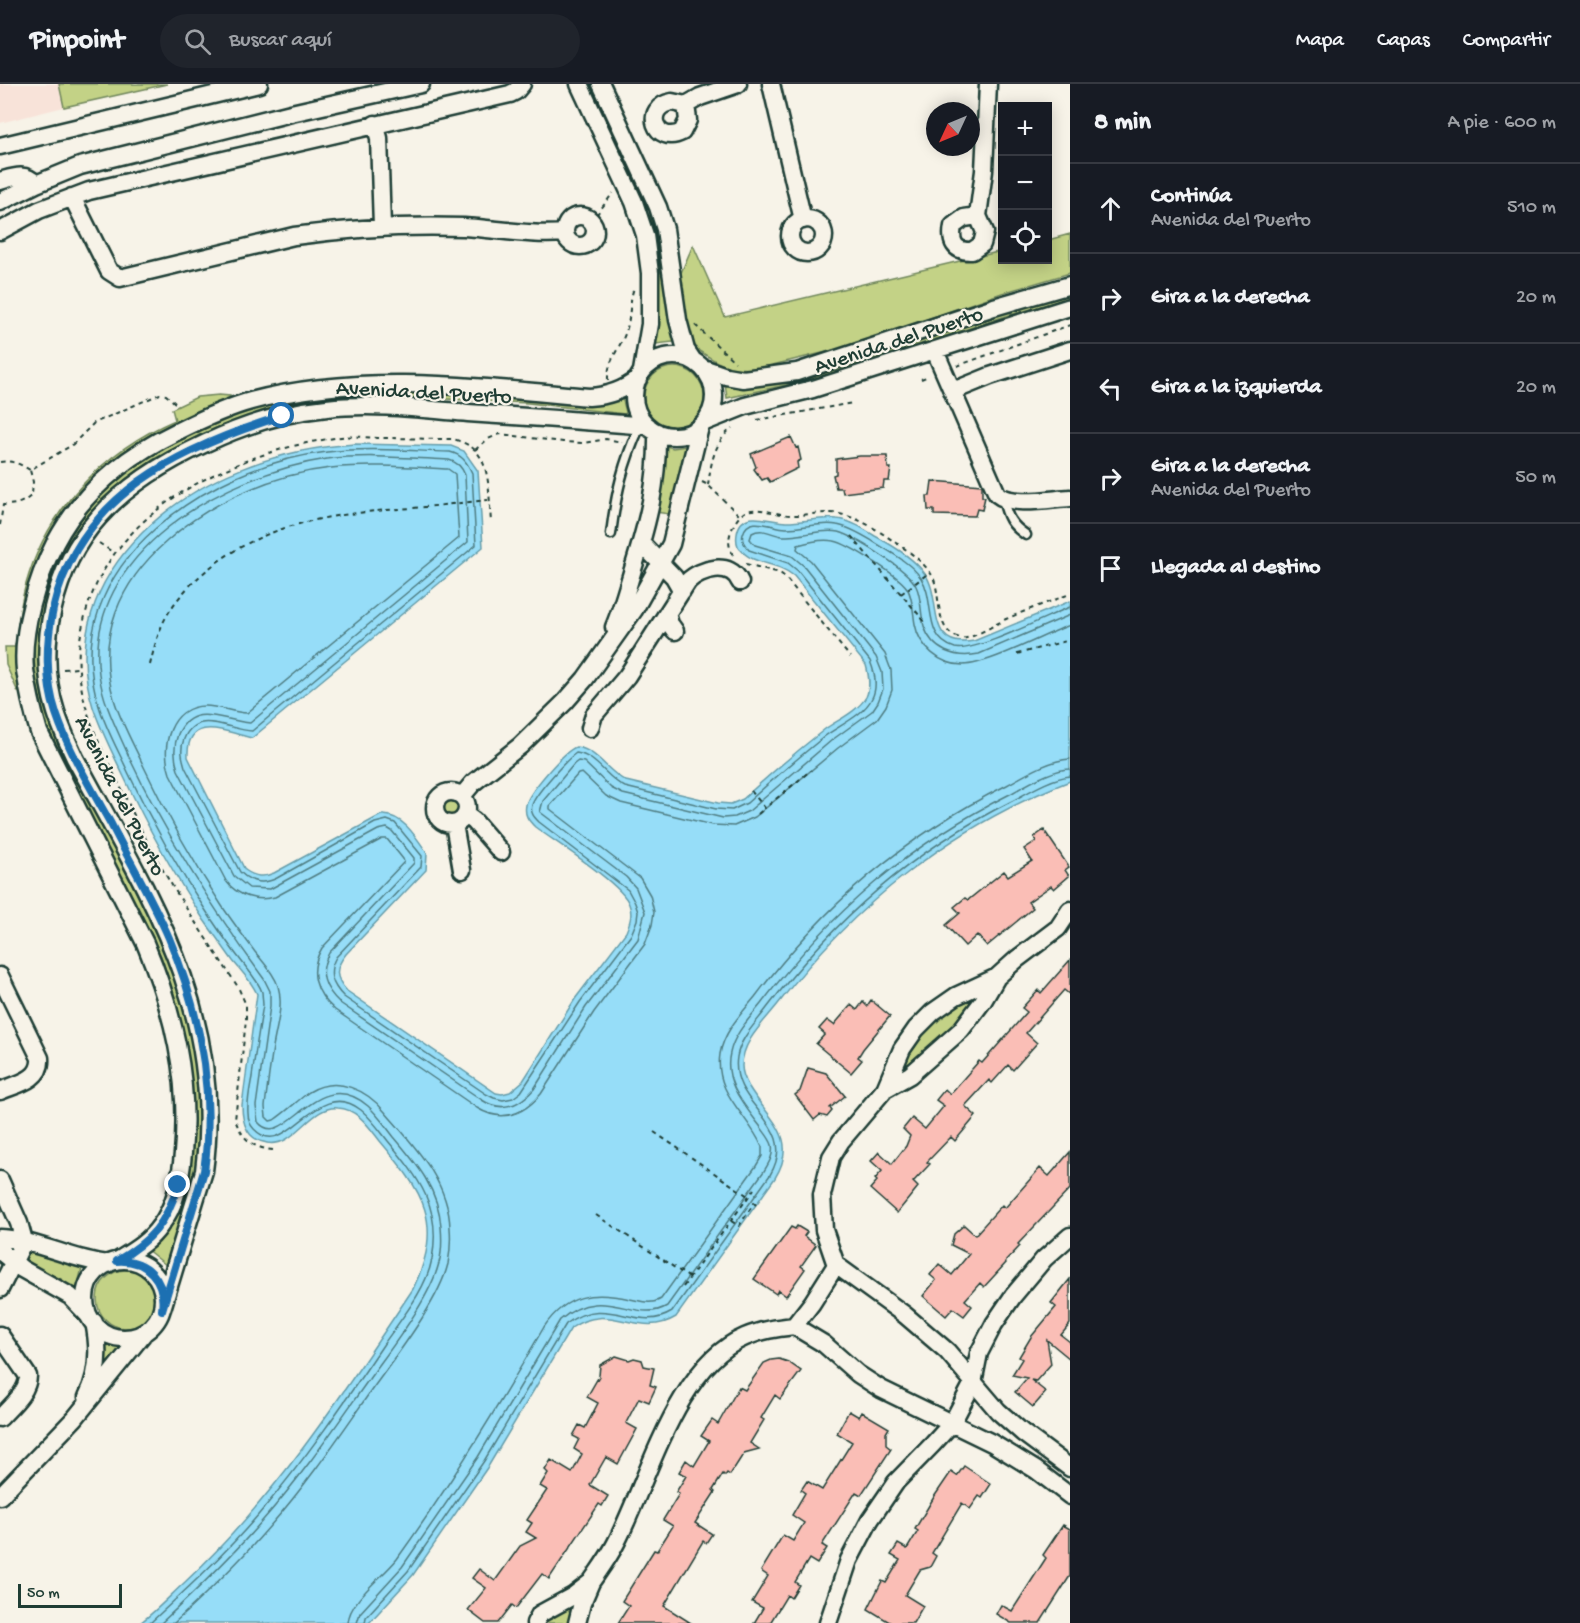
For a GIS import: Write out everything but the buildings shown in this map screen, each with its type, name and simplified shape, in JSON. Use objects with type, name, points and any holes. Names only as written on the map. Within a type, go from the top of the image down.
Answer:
[{"type":"street","points":[[0,146],[259,84]]},
{"type":"street","points":[[0,202],[72,169],[291,113],[422,84]]},
{"type":"street","points":[[0,231],[39,210],[72,197],[510,94],[522,84]]},
{"type":"street","points":[[579,84],[621,172],[638,214],[645,235],[650,273],[650,324],[640,375],[634,391],[635,404],[648,428],[654,493],[618,617],[604,653]]},
{"type":"street","points":[[462,796],[473,783],[520,746],[554,713],[585,679],[634,610],[664,558],[703,424],[711,412],[714,401],[714,389],[710,377],[686,350],[678,320],[665,229],[658,207],[601,84]]},
{"type":"street","points":[[686,105],[699,97],[738,84]]},
{"type":"street","points":[[771,84],[803,220]]},
{"type":"street","points":[[978,216],[984,171],[988,84]]},
{"type":"street","points":[[382,226],[379,123],[392,108],[386,93]]},
{"type":"street","points":[[364,98],[364,111],[379,123]]},
{"type":"street","points":[[72,169],[72,197],[109,271],[120,278],[294,236],[382,226],[496,229],[543,234],[565,232],[567,223],[574,217],[584,217],[591,222]]},
{"type":"street","points":[[0,181],[22,175],[43,181],[54,193],[72,197]]},
{"type":"street","points":[[638,214],[658,207]]},
{"type":"street","name":"Avenida del Puerto","points":[[698,363],[726,376],[743,379],[797,372],[994,307],[1070,285]]},
{"type":"street","name":"Avenida del Puerto","points":[[703,424],[745,406],[813,389],[1070,307]]},
{"type":"street","points":[[953,391],[990,376],[1070,350]]},
{"type":"street","points":[[934,351],[993,489],[1003,500],[1070,498]]},
{"type":"street","points":[[640,375],[650,363],[659,358],[681,356],[698,363]]},
{"type":"street","name":"Avenida del Puerto","points":[[112,1262],[148,1240],[167,1216],[174,1201],[185,1135],[183,1078],[169,1008],[145,942],[57,770],[39,732],[34,715],[25,669],[29,624],[40,577],[68,520],[91,491],[113,470],[135,454],[193,423],[249,402],[342,384],[430,384],[589,397],[608,394],[624,388],[640,375]]},
{"type":"street","name":"Avenida del Puerto","points":[[162,1310],[204,1171],[207,1150],[205,1070],[195,1014],[184,975],[168,937],[75,758],[56,712],[49,669],[50,626],[61,581],[76,551],[99,516],[144,478],[189,451],[217,438],[282,416],[327,408],[370,405],[648,428]]},
{"type":"street","points":[[648,428],[668,436],[679,436],[690,433],[703,424]]},
{"type":"street","points":[[641,543],[687,572],[695,574]]},
{"type":"street","points":[[664,558],[681,591]]},
{"type":"street","points":[[590,728],[594,715],[627,676],[681,591],[695,574],[729,566],[740,582]]},
{"type":"street","points":[[667,614],[675,631]]},
{"type":"street","points":[[462,870],[460,820],[467,805],[462,796],[446,792],[435,804],[434,810],[439,820],[448,824],[460,820],[474,821],[501,852]]},
{"type":"street","points":[[1070,910],[1064,926],[997,977],[956,996],[933,1012],[916,1029],[898,1057],[885,1089],[841,1141],[831,1157],[822,1195],[824,1230],[836,1265],[905,1315],[947,1351],[973,1383],[1023,1433],[1070,1468]]},
{"type":"street","points":[[0,976],[40,1058],[41,1066],[34,1076],[0,1091]]},
{"type":"street","points":[[885,1089],[910,1075],[961,1030],[983,1001],[997,977]]},
{"type":"street","points":[[0,1180],[20,1223],[24,1241],[0,1289]]},
{"type":"street","points":[[828,1623],[849,1560],[870,1520],[896,1482],[952,1423],[973,1383],[979,1353],[994,1324],[1028,1277],[1070,1236]]},
{"type":"street","points":[[0,1238],[24,1241],[75,1258],[112,1262],[129,1260],[149,1269],[161,1287],[163,1298],[162,1310],[157,1320],[75,1418],[0,1496]]},
{"type":"street","points":[[0,1251],[14,1264],[61,1289],[80,1305],[106,1333],[128,1338],[145,1332]]},
{"type":"street","points":[[75,1418],[89,1393],[97,1359],[98,1340],[86,1307],[87,1286],[99,1269],[112,1262]]},
{"type":"street","points":[[794,1326],[812,1304],[836,1265]]},
{"type":"street","points":[[577,1623],[591,1582],[615,1545],[667,1426],[698,1377],[714,1359],[743,1337],[760,1331],[794,1326],[824,1344],[858,1374],[881,1389],[1013,1455],[1070,1497]]},
{"type":"street","points":[[0,1335],[28,1376],[28,1382],[0,1418]]},
{"type":"street","points":[[535,1623],[540,1614],[573,1596],[591,1582]]},
{"type":"lane","points":[[611,534],[616,493],[622,468],[648,428]]},
{"type":"lane","points":[[1003,500],[1012,525],[1026,535]]},
{"type":"path","points":[[591,222],[612,196],[621,172]]},
{"type":"path","points":[[608,394],[609,362],[626,333],[633,290],[638,279],[650,273]]},
{"type":"path","points":[[695,325],[734,361],[743,379]]},
{"type":"path","points":[[921,379],[1070,325]]},
{"type":"path","points":[[30,470],[72,445],[94,423],[160,394],[166,395],[175,403]]},
{"type":"path","points":[[758,420],[853,403]]},
{"type":"path","points":[[708,485],[711,462],[716,449],[727,433],[739,425]]},
{"type":"path","points":[[475,450],[488,439],[500,434],[562,442],[584,443],[606,439]]},
{"type":"path","points":[[273,1150],[260,1149],[249,1143],[235,1120],[246,1005],[238,987],[160,865],[106,758],[90,719],[78,668],[82,628],[90,595],[101,572],[114,553],[152,514],[173,499],[224,470],[270,451],[343,437],[454,439],[466,443],[483,461],[491,522]]},
{"type":"path","points":[[0,462],[19,463],[30,470],[33,482],[32,495],[23,502],[14,505],[2,503],[0,525]]},
{"type":"path","points":[[687,477],[708,485],[740,516]]},
{"type":"path","points":[[150,664],[161,628],[182,595],[211,567],[251,541],[307,521],[341,514],[489,500]]},
{"type":"path","points":[[850,657],[780,573],[741,562],[729,566],[729,543],[733,527],[747,510],[755,509],[792,515],[835,513],[858,520],[878,531],[898,544],[929,571],[935,583],[944,627],[958,638],[971,637],[1070,594]]},
{"type":"path","points":[[851,536],[926,623]]},
{"type":"path","points":[[94,540],[114,553]]},
{"type":"path","points":[[901,594],[926,575]]},
{"type":"path","points":[[1017,654],[1070,640]]},
{"type":"path","points":[[758,814],[811,770]]},
{"type":"path","points":[[751,791],[765,808]]},
{"type":"path","points":[[654,1132],[749,1197]]},
{"type":"path","points":[[683,1287],[754,1189]]},
{"type":"path","points":[[731,1221],[739,1226],[754,1203],[756,1205]]},
{"type":"path","points":[[596,1215],[690,1278]]},
{"type":"shaded area","points":[[0,84],[59,84],[64,107],[0,123]]},
{"type":"green space","points":[[59,84],[167,84],[64,107]]},
{"type":"green space","points":[[586,84],[593,84],[646,196],[644,199],[641,199]]},
{"type":"green space","points":[[648,215],[655,218],[656,223],[675,339],[673,342],[656,344],[659,318],[646,217]]},
{"type":"green space","points":[[1070,234],[1070,273],[1002,293],[847,347],[756,369],[731,368],[699,351],[685,332],[677,282],[693,245],[725,317],[998,252],[998,264],[1052,264],[1052,239]]},
{"type":"green space","points":[[1070,290],[1070,298],[1000,318],[831,375],[727,398],[725,383],[735,383]]},
{"type":"green space","points":[[674,367],[691,372],[699,380],[704,397],[699,414],[691,422],[674,427],[657,422],[649,414],[644,397],[649,380],[657,372]]},
{"type":"green space","points":[[387,389],[622,397],[626,412],[625,414],[528,403],[387,396],[331,400],[267,411],[200,435],[156,458],[127,478],[83,522],[56,573],[44,612],[68,759],[167,952],[193,1039],[200,1124],[196,1168],[169,1264],[166,1265],[146,1249],[161,1234],[191,1090],[185,1043],[176,1000],[161,956],[46,727],[35,675],[34,638],[37,612],[49,571],[77,518],[122,472],[197,429],[264,404],[330,391]]},
{"type":"green space","points":[[230,396],[230,399],[170,426],[130,451],[40,557],[22,692],[18,692],[6,665],[5,647],[15,647],[26,584],[48,531],[64,507],[103,465],[149,433],[175,420],[172,409],[197,397]]},
{"type":"green space","points":[[666,446],[673,448],[687,446],[669,514],[656,512]]},
{"type":"green space","points":[[447,799],[455,799],[460,804],[458,815],[447,817],[442,812],[442,804]]},
{"type":"green space","points":[[976,993],[972,1004],[956,1027],[901,1073],[904,1058],[934,1016]]},
{"type":"green space","points":[[26,1250],[83,1264],[77,1288],[28,1265],[24,1261]]},
{"type":"green space","points":[[126,1270],[142,1275],[150,1283],[155,1299],[150,1315],[142,1323],[126,1328],[110,1323],[102,1315],[97,1299],[102,1283],[110,1275]]},
{"type":"green space","points":[[105,1340],[121,1345],[121,1349],[111,1368],[97,1373]]},
{"type":"green space","points":[[574,1598],[572,1623],[539,1623]]},
{"type":"water","points":[[355,444],[451,446],[464,451],[478,471],[483,547],[252,738],[220,730],[201,730],[189,743],[188,757],[245,870],[252,874],[266,876],[274,873],[381,815],[396,818],[419,840],[427,853],[426,870],[346,954],[339,964],[338,978],[347,991],[496,1093],[510,1092],[523,1081],[575,999],[626,932],[630,918],[629,904],[614,886],[535,827],[527,817],[528,799],[555,764],[576,747],[590,752],[626,781],[718,803],[731,804],[743,799],[825,729],[853,711],[866,697],[869,681],[866,665],[794,576],[781,568],[747,556],[739,548],[737,534],[744,520],[758,518],[787,522],[831,519],[847,521],[862,528],[902,552],[920,568],[930,584],[941,630],[948,638],[958,642],[974,641],[1070,601],[1070,781],[1027,799],[986,821],[946,845],[908,872],[872,902],[807,968],[755,1032],[743,1057],[742,1069],[746,1082],[773,1119],[783,1140],[782,1164],[775,1178],[676,1317],[662,1323],[649,1324],[599,1318],[585,1320],[571,1328],[489,1465],[413,1575],[369,1623],[140,1623],[217,1550],[249,1515],[334,1405],[413,1289],[423,1265],[428,1226],[425,1209],[408,1176],[357,1115],[345,1109],[328,1109],[277,1143],[260,1141],[247,1129],[242,1105],[257,994],[182,886],[111,751],[96,716],[87,683],[85,659],[87,636],[92,613],[111,571],[142,533],[164,513],[188,496],[240,469],[297,452]]},
{"type":"route","points":[[178,1185],[174,1201],[159,1228],[134,1251],[117,1261],[129,1260],[149,1269],[161,1287],[162,1310],[204,1171],[207,1150],[207,1115],[202,1048],[184,975],[168,937],[145,888],[62,730],[51,693],[48,649],[50,626],[61,581],[71,560],[86,533],[112,503],[144,478],[189,451],[240,429],[282,416]]}]
